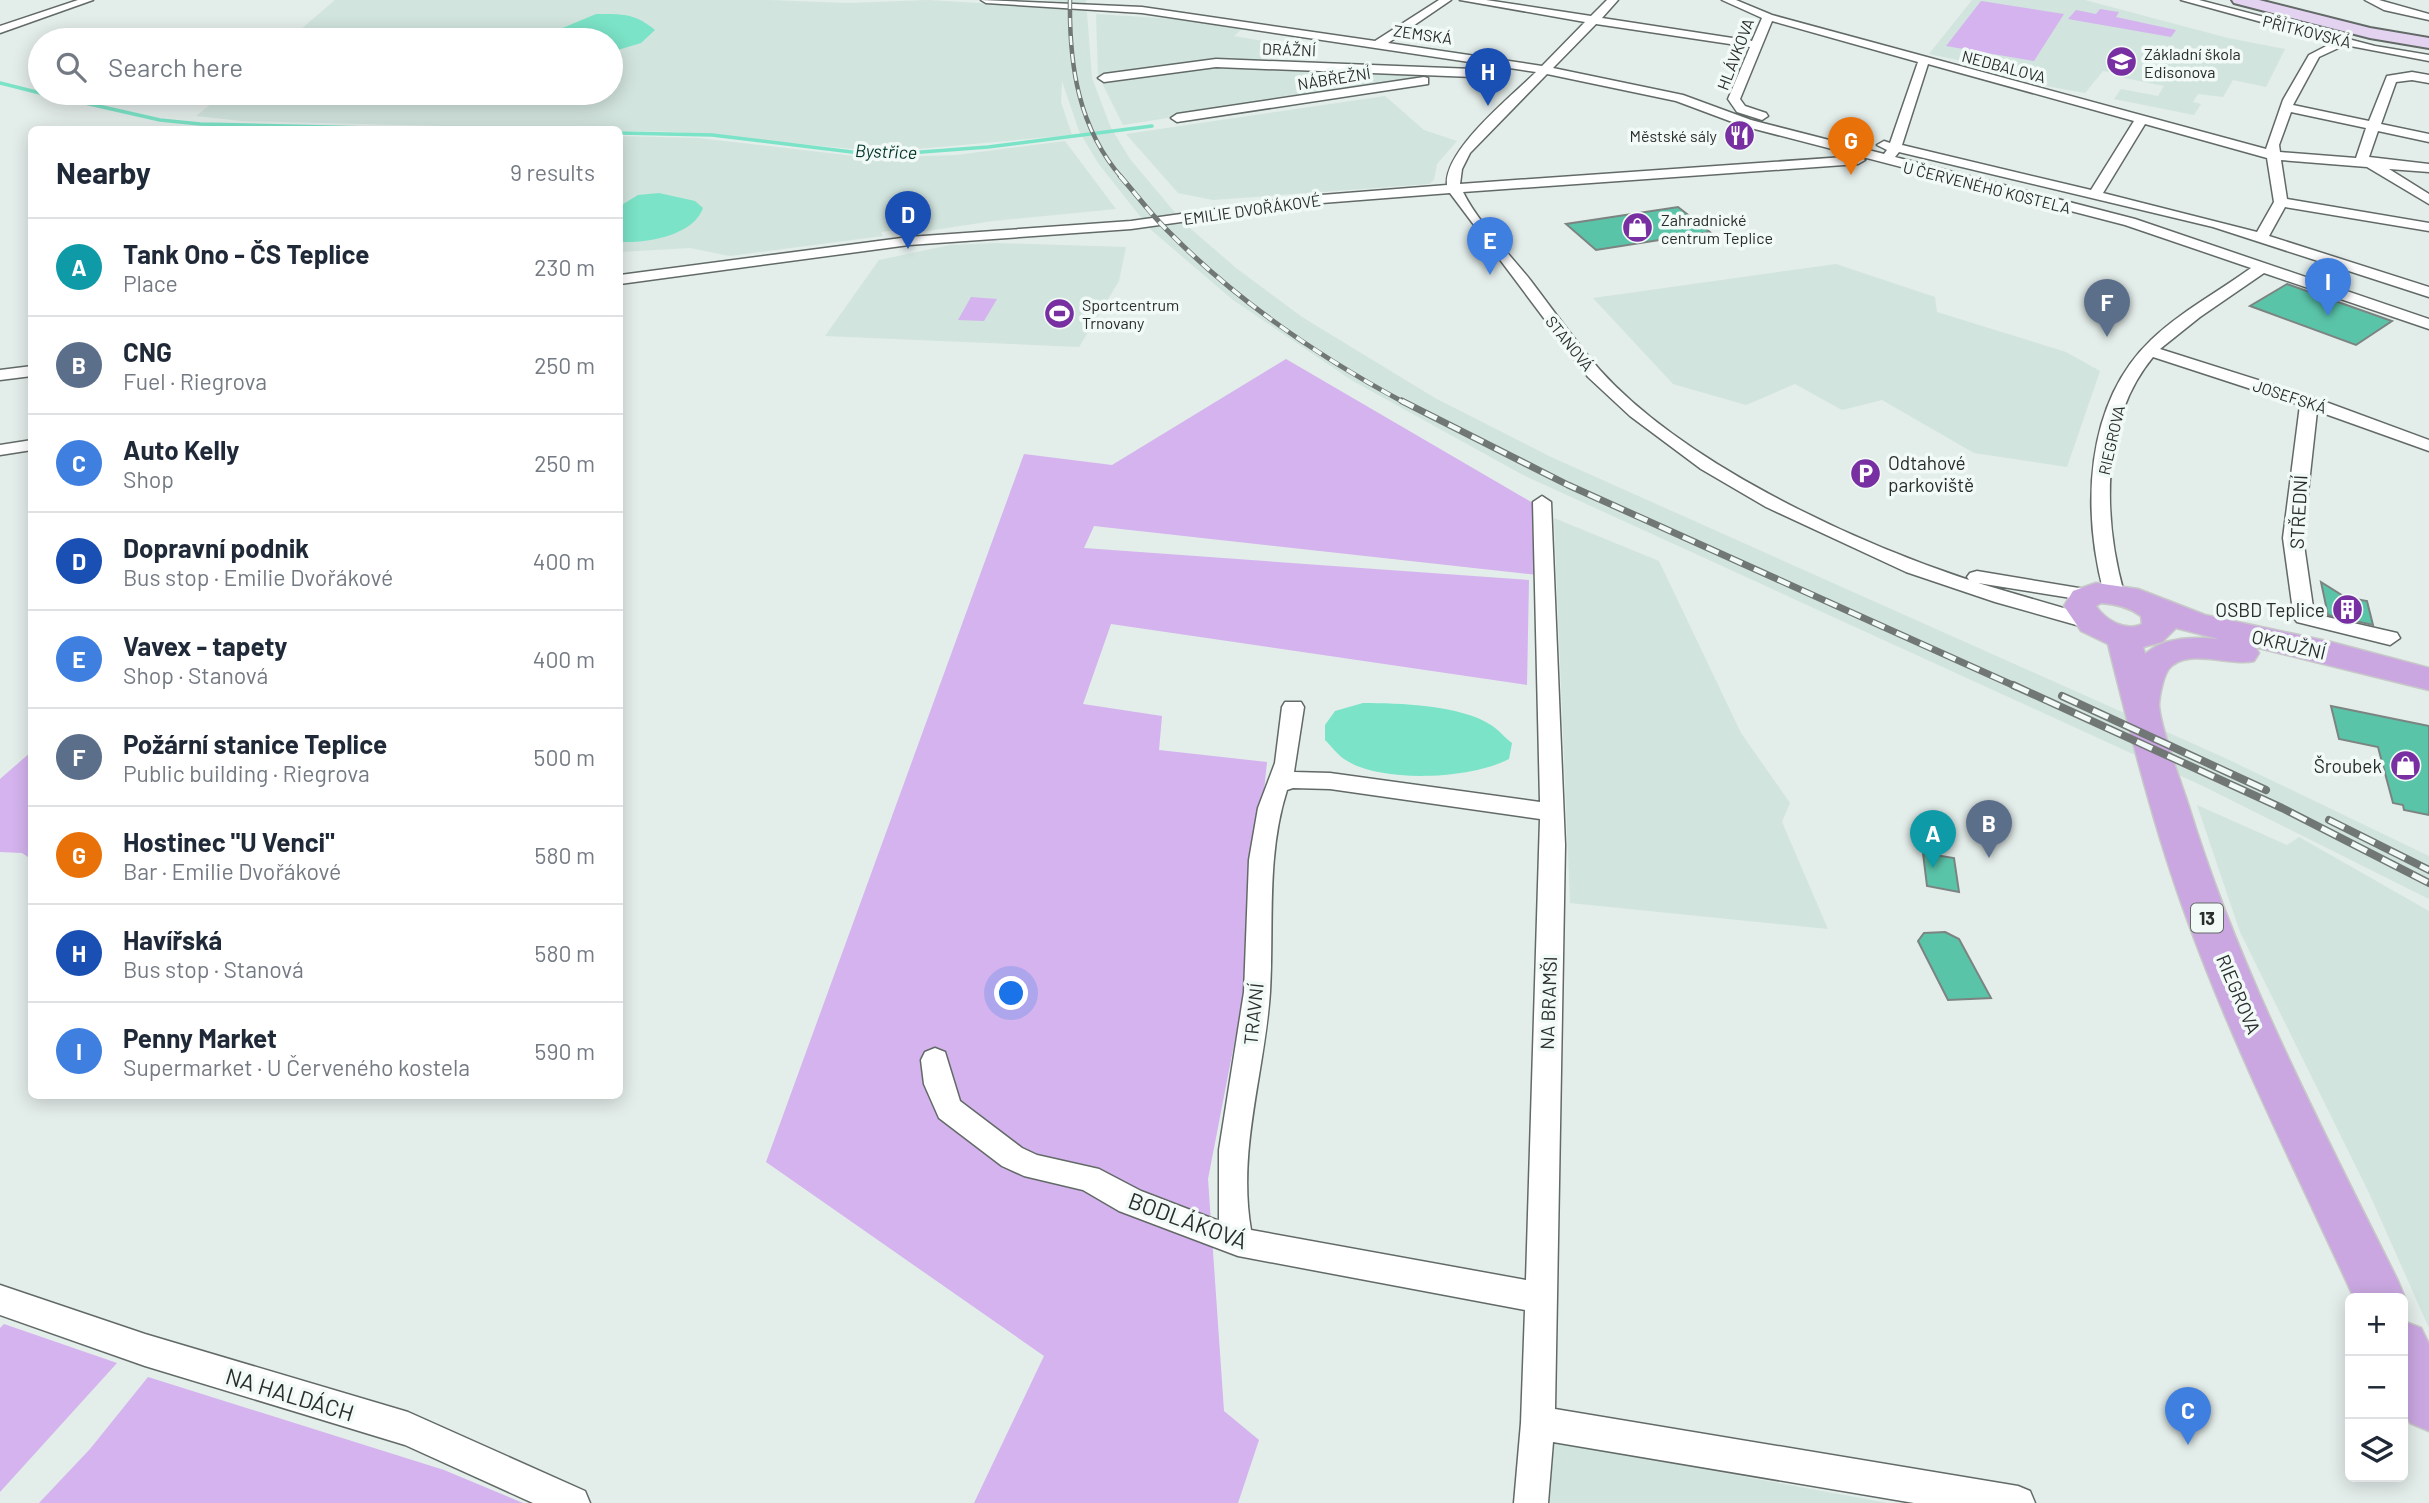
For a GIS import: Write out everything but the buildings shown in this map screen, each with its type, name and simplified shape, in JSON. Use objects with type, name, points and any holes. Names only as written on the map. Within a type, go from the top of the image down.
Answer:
[{"type":"main road","name":"OKRUŽNÍ","points":[[2121,615],[2197,638],[2350,670],[2429,682]]},
{"type":"main road","name":"OKRUŽNÍ","points":[[2121,615],[2173,618],[2331,653],[2429,682]]},
{"type":"main road","name":"RIEGROVA","points":[[2121,615],[2158,769],[2208,919],[2268,1062],[2378,1293]]},
{"type":"main road","points":[[2141,706],[2154,664],[2179,651],[2234,652],[2350,670]]},
{"type":"main road","points":[[2407,1356],[2429,1404]]},
{"type":"street","points":[[0,30],[88,0]]},
{"type":"street","name":"ZEMSKÁ","points":[[986,0],[1142,10],[1545,70],[1687,100],[1739,121],[1886,161]]},
{"type":"street","points":[[1142,10],[1153,0]]},
{"type":"street","points":[[1377,45],[1447,0]]},
{"type":"street","points":[[1465,0],[1756,45]]},
{"type":"street","points":[[1454,189],[1453,172],[1465,150],[1613,0]]},
{"type":"street","name":"NEDBALOVA","points":[[1727,0],[1768,17],[2276,156],[2370,166],[2429,168]]},
{"type":"street","name":"PŘÍTKOVSKÁ","points":[[2186,0],[2344,41],[2429,58]]},
{"type":"street","name":"PŘÍTKOVSKÁ","points":[[2241,0],[2429,43]]},
{"type":"street","points":[[2370,0],[2388,8],[2429,17]]},
{"type":"street","points":[[2288,12],[2330,13],[2350,9],[2394,37]]},
{"type":"street","name":"HLÁVKOVA","points":[[1768,17],[1734,99],[1741,109],[1895,148]]},
{"type":"street","points":[[2261,238],[2281,202],[2273,145],[2289,100],[2315,55],[2344,41]]},
{"type":"street","points":[[1895,148],[1924,60]]},
{"type":"street","name":"NÁBŘEŽNÍ","points":[[1178,118],[1474,73],[1493,62]]},
{"type":"street","name":"DRÁŽNÍ","points":[[1104,78],[1216,63],[1474,73]]},
{"type":"street","points":[[2429,79],[2395,76],[2391,79],[2362,158],[2370,166],[2429,200]]},
{"type":"street","points":[[2288,108],[2429,138]]},
{"type":"street","points":[[2095,194],[2143,119]]},
{"type":"street","name":"U ČERVENÉHO KOSTELA","points":[[2428,323],[2130,222],[1886,161],[1895,148],[2095,194],[2261,238],[2429,292]]},
{"type":"street","name":"EMILIE DVOŘÁKOVÉ","points":[[623,280],[942,237],[1131,225],[1309,200],[1777,164],[1886,161]]},
{"type":"street","name":"STANOVÁ","points":[[1454,189],[1537,303],[1594,373],[1682,449],[1737,484],[1853,541],[1940,579],[2121,615]]},
{"type":"street","points":[[2281,202],[2429,227]]},
{"type":"street","name":"RIEGROVA","points":[[2121,615],[2102,546],[2099,495],[2116,407],[2150,351],[2196,314],[2263,267]]},
{"type":"street","points":[[2347,295],[2405,285]]},
{"type":"street","name":"JOSEFSKÁ","points":[[2150,351],[2309,402],[2429,446]]},
{"type":"street","points":[[0,376],[28,372]]},
{"type":"street","name":"STŘEDNÍ","points":[[2309,402],[2293,538],[2304,618],[2390,638]]},
{"type":"street","points":[[0,450],[28,446]]},
{"type":"street","name":"NA BRAMŠI","points":[[1531,1503],[1538,1423],[1551,812],[1542,502]]},
{"type":"street","name":"STANOVÁ","points":[[1853,541],[1988,579],[2037,589],[2121,615]]},
{"type":"street","name":"TRAVNÍ","points":[[1238,1242],[1230,1191],[1257,995],[1261,866],[1277,785],[1286,763],[1293,707]]},
{"type":"street","points":[[1277,785],[1292,780],[1330,782],[1551,812]]},
{"type":"street","name":"BODLÁKOVÁ","points":[[935,1060],[940,1091],[950,1109],[1012,1157],[1034,1167],[1089,1178],[1130,1201],[1238,1242],[1541,1298]]},
{"type":"street","name":"NA HALDÁCH","points":[[0,1300],[145,1350],[408,1429],[573,1503]]},
{"type":"street","points":[[1538,1423],[2018,1503]]},
{"type":"shaded area","points":[[335,0],[769,0],[848,3],[929,0],[1059,8],[1059,1],[1043,0],[1086,0],[1092,78],[1111,128],[1130,159],[1183,222],[1236,268],[1302,317],[1435,398],[1551,457],[2225,758],[2429,856],[2429,899],[2205,787],[1523,475],[1353,381],[1233,300],[1150,229],[1098,163],[1079,131],[1062,81],[1061,102],[1072,135],[884,152],[677,132],[623,131],[623,126],[439,126],[241,121],[196,116],[210,105],[623,105],[623,28],[302,28]]},
{"type":"shaded area","name":"Základní škola Edisonova","points":[[1972,0],[2085,0],[2228,38],[2285,49],[2266,87],[2233,80],[2223,97],[2198,94],[2193,102],[2201,104],[2194,115],[2114,99],[2121,89],[2158,96],[2164,86],[2120,77],[2121,74],[2103,71],[2085,93],[2046,86],[2048,83],[2037,81],[2039,77],[1929,54]]},
{"type":"shaded area","points":[[1981,1],[2064,14],[2034,61],[1946,46]]},
{"type":"shaded area","points":[[2100,9],[2119,12],[2116,17],[2176,30],[2171,37],[2068,19],[2076,10],[2096,14]]},
{"type":"shaded area","points":[[596,14],[613,14],[641,20],[655,30],[641,43],[623,48],[623,28],[563,28]]},
{"type":"shaded area","points":[[1096,14],[1175,19],[1242,29],[1234,36],[1270,44],[1265,48],[1260,61],[1216,60],[1098,75]]},
{"type":"shaded area","points":[[1217,66],[1439,75],[1123,125],[1101,81]]},
{"type":"shaded area","points":[[1385,96],[1424,130],[1457,141],[1437,164],[1434,180],[1429,184],[1213,200],[1178,193],[1126,134]]},
{"type":"shaded area","points":[[623,136],[698,138],[872,158],[956,155],[1065,141],[1116,209],[993,221],[914,233],[894,230],[881,232],[883,236],[730,256],[690,248],[623,252]]},
{"type":"shaded area","points":[[659,193],[695,201],[703,208],[698,218],[690,225],[668,236],[623,242],[623,204],[638,195]]},
{"type":"shaded area","points":[[997,243],[1126,247],[1119,281],[1079,347],[825,336],[879,260],[950,245]]},
{"type":"shaded area","points":[[1836,264],[1935,297],[1937,312],[2066,352],[2100,371],[2067,467],[1974,453],[1882,400],[1842,410],[1795,384],[1746,405],[1673,384],[1593,298]]},
{"type":"shaded area","points":[[971,297],[997,299],[984,321],[958,320]]},
{"type":"shaded area","points":[[1286,359],[1533,503],[1538,575],[1094,526],[1084,548],[1529,580],[1527,685],[1111,624],[1083,704],[1162,716],[1159,750],[1267,762],[1242,1003],[1208,1179],[1224,1411],[1259,1440],[1238,1503],[974,1503],[1044,1356],[766,1162],[1024,454],[1112,465]]},
{"type":"shaded area","points":[[1554,518],[1659,561],[1741,733],[1790,803],[1782,822],[1828,929],[1570,903]]},
{"type":"shaded area","points":[[1363,703],[1429,706],[1478,718],[1494,727],[1512,743],[1509,759],[1473,771],[1426,776],[1380,772],[1360,767],[1344,759],[1325,740],[1325,725],[1335,711]]},
{"type":"shaded area","points":[[28,755],[28,857],[22,853],[0,852],[0,779]]},
{"type":"shaded area","points":[[2197,805],[2287,845],[2299,837],[2429,911],[2429,1328],[2369,1193],[2240,932]]},
{"type":"shaded area","points":[[4,1324],[117,1363],[0,1492],[0,1328]]},
{"type":"shaded area","points":[[148,1377],[444,1470],[523,1503],[39,1503],[90,1449]]},
{"type":"shaded area","points":[[1554,1442],[1888,1503],[1549,1503]]},
{"type":"waterway","name":"Bystřice","points":[[0,83],[28,90]]},
{"type":"waterway","name":"Bystřice","points":[[94,105],[160,120],[285,126]]},
{"type":"waterway","name":"Bystřice","points":[[623,133],[712,135],[860,153],[895,154],[988,147],[1152,126]]},
{"type":"railway","points":[[1070,0],[1074,71],[1079,94],[1095,138],[1122,178]]},
{"type":"railway","points":[[1120,176],[1170,233],[1223,282],[1311,347],[1405,403]]},
{"type":"railway","points":[[1402,401],[1568,485],[2017,687]]},
{"type":"railway","points":[[2013,685],[2282,808],[2429,883]]},
{"type":"railway","points":[[2062,696],[2266,790]]},
{"type":"railway","points":[[2329,820],[2429,870]]},
{"type":"place","name":"Základní škola Edisonova","points":[[2121,62]]},
{"type":"place","name":"Havířská","points":[[1488,106]]},
{"type":"place","name":"Městské sály","points":[[1740,135]]},
{"type":"place","name":"Hostinec \"U Venci\"","points":[[1851,175]]},
{"type":"place","name":"Zahradnické centrum Teplice","points":[[1638,228]]},
{"type":"place","name":"Dopravní podnik","points":[[908,249]]},
{"type":"place","name":"Vavex - tapety","points":[[1490,275]]},
{"type":"place","name":"Sportcentrum Trnovany","points":[[1059,313]]},
{"type":"place","name":"Penny Market","points":[[2328,316]]},
{"type":"place","name":"Požární stanice Teplice","points":[[2107,337]]},
{"type":"place","name":"Odtahové parkoviště","points":[[1865,473]]},
{"type":"place","name":"OSBD Teplice","points":[[2348,609]]},
{"type":"place","name":"Šroubek","points":[[2405,765]]},
{"type":"place","name":"CNG","points":[[1989,858]]},
{"type":"place","name":"Tank Ono - ČS Teplice","points":[[1933,868]]},
{"type":"place","name":"Auto Kelly","points":[[2188,1445]]}]
